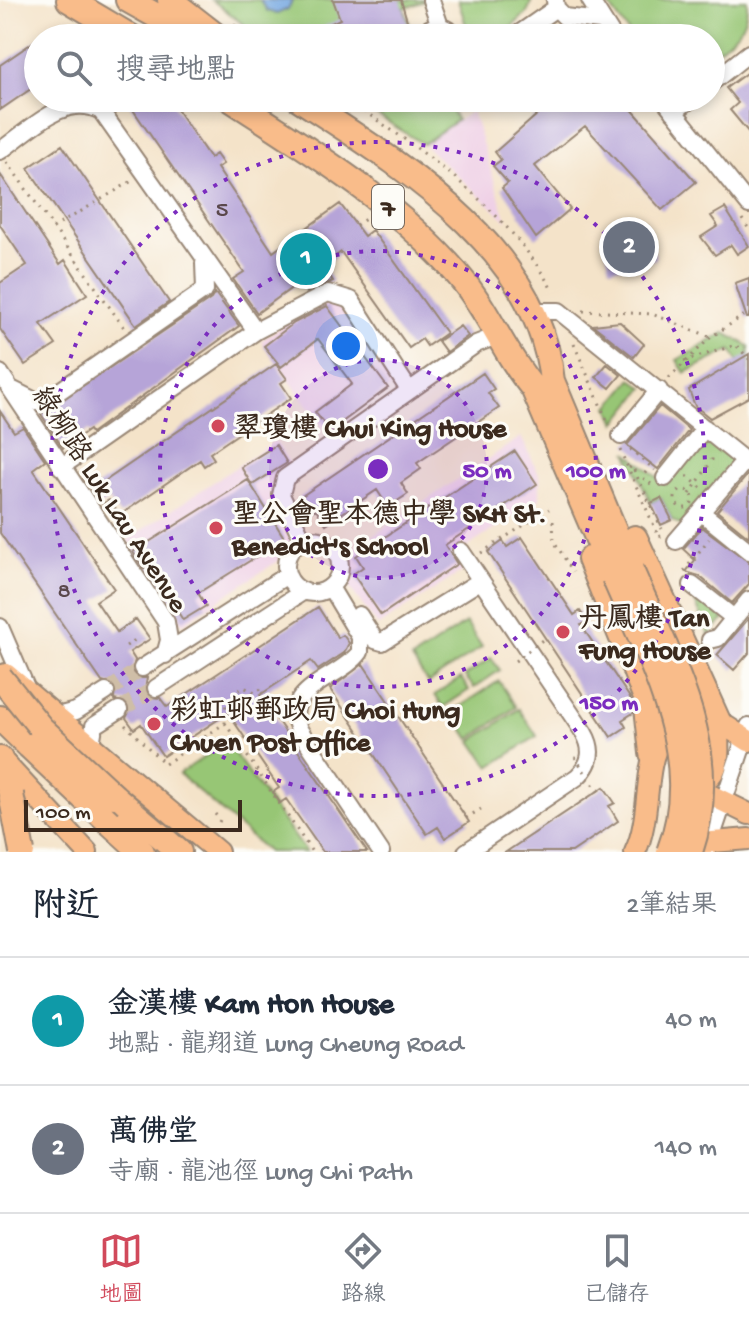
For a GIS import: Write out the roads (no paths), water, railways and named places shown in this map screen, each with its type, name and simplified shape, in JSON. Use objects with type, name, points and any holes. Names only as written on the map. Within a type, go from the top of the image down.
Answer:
[{"type":"highway","points":[[69,0],[109,24]]},
{"type":"highway","points":[[128,0],[171,24]]},
{"type":"highway","points":[[170,0],[201,24]]},
{"type":"highway","name":"7","points":[[249,112],[403,219],[467,286],[499,335],[538,374]]},
{"type":"highway","name":"7","points":[[319,112],[385,157],[461,219],[505,268],[530,311],[538,374],[623,574],[699,740],[704,849]]},
{"type":"highway","points":[[652,754],[652,724],[641,684],[519,393],[538,374],[566,375],[718,721]]},
{"type":"highway","name":"7","points":[[623,574],[679,747],[682,805],[669,852]]},
{"type":"highway","points":[[0,677],[41,728],[179,852]]},
{"type":"highway","points":[[0,718],[142,852]]},
{"type":"highway","points":[[0,758],[22,852]]},
{"type":"main road","points":[[0,669],[218,852]]},
{"type":"main road","points":[[693,787],[707,782],[719,764],[718,721]]},
{"type":"main road","points":[[635,852],[648,812],[652,754],[667,733],[679,726],[718,721],[747,735]]},
{"type":"main road","points":[[652,754],[693,787],[749,814]]},
{"type":"main road","points":[[0,758],[87,852]]},
{"type":"main road","points":[[53,814],[105,852]]},
{"type":"main road","points":[[678,852],[743,839]]},
{"type":"street","points":[[431,0],[442,24]]},
{"type":"street","points":[[590,0],[602,24]]},
{"type":"street","points":[[531,24],[552,8],[565,17],[600,21]]},
{"type":"street","points":[[725,72],[749,53]]},
{"type":"street","points":[[0,152],[56,112]]},
{"type":"street","points":[[102,112],[256,331]]},
{"type":"street","points":[[674,112],[749,205]]},
{"type":"street","points":[[10,388],[37,402],[48,399],[205,290],[207,276],[202,258]]},
{"type":"street","points":[[61,467],[256,331],[313,298],[328,293],[351,300],[409,390]]},
{"type":"street","points":[[530,311],[559,311],[745,461],[676,541]]},
{"type":"street","points":[[303,540],[281,495],[285,478],[476,344],[499,335]]},
{"type":"street","name":"綠柳路 Luk Lau Avenue","points":[[0,373],[166,622],[169,640],[152,662]]},
{"type":"street","points":[[619,441],[659,390]]},
{"type":"street","points":[[670,472],[705,428]]},
{"type":"street","points":[[702,513],[749,551]]},
{"type":"street","points":[[287,575],[289,551],[303,540],[319,539],[333,547],[340,562],[333,584],[360,637],[360,652],[302,696],[296,707],[296,725],[381,852]]},
{"type":"street","points":[[465,556],[584,733],[590,752],[588,765],[577,777],[466,852]]},
{"type":"street","points":[[152,662],[287,575]]},
{"type":"street","points":[[287,575],[304,591],[313,593],[333,584]]},
{"type":"street","points":[[333,584],[375,640],[382,642],[480,581]]},
{"type":"street","points":[[692,585],[734,618]]},
{"type":"street","points":[[152,662],[160,685],[304,591]]},
{"type":"street","points":[[710,640],[718,638],[749,600]]},
{"type":"street","points":[[0,627],[28,692]]},
{"type":"street","points":[[152,662],[189,667]]},
{"type":"street","points":[[57,716],[76,711],[106,692]]},
{"type":"street","points":[[91,745],[94,726],[119,715]]},
{"type":"street","points":[[704,849],[724,804],[747,735]]},
{"type":"water","points":[[260,0],[293,0],[288,9],[277,14],[267,11]]},
{"type":"tunnel","points":[[106,692],[142,668]]},
{"type":"tunnel","points":[[119,710],[156,688]]},
{"type":"place","name":"萬佛堂","points":[[629,247]]},
{"type":"place","name":"金漢樓 Kam Hon House","points":[[306,259]]},
{"type":"place","name":"翠瓊樓 Chui King House","points":[[218,426]]},
{"type":"place","name":"聖公會聖本德中學 SKH St. Benedict's School","points":[[216,528]]},
{"type":"place","name":"丹鳳樓 Tan Fung House","points":[[563,632]]},
{"type":"place","name":"彩虹邨郵政局 Choi Hung Chuen Post Office","points":[[154,724]]}]
